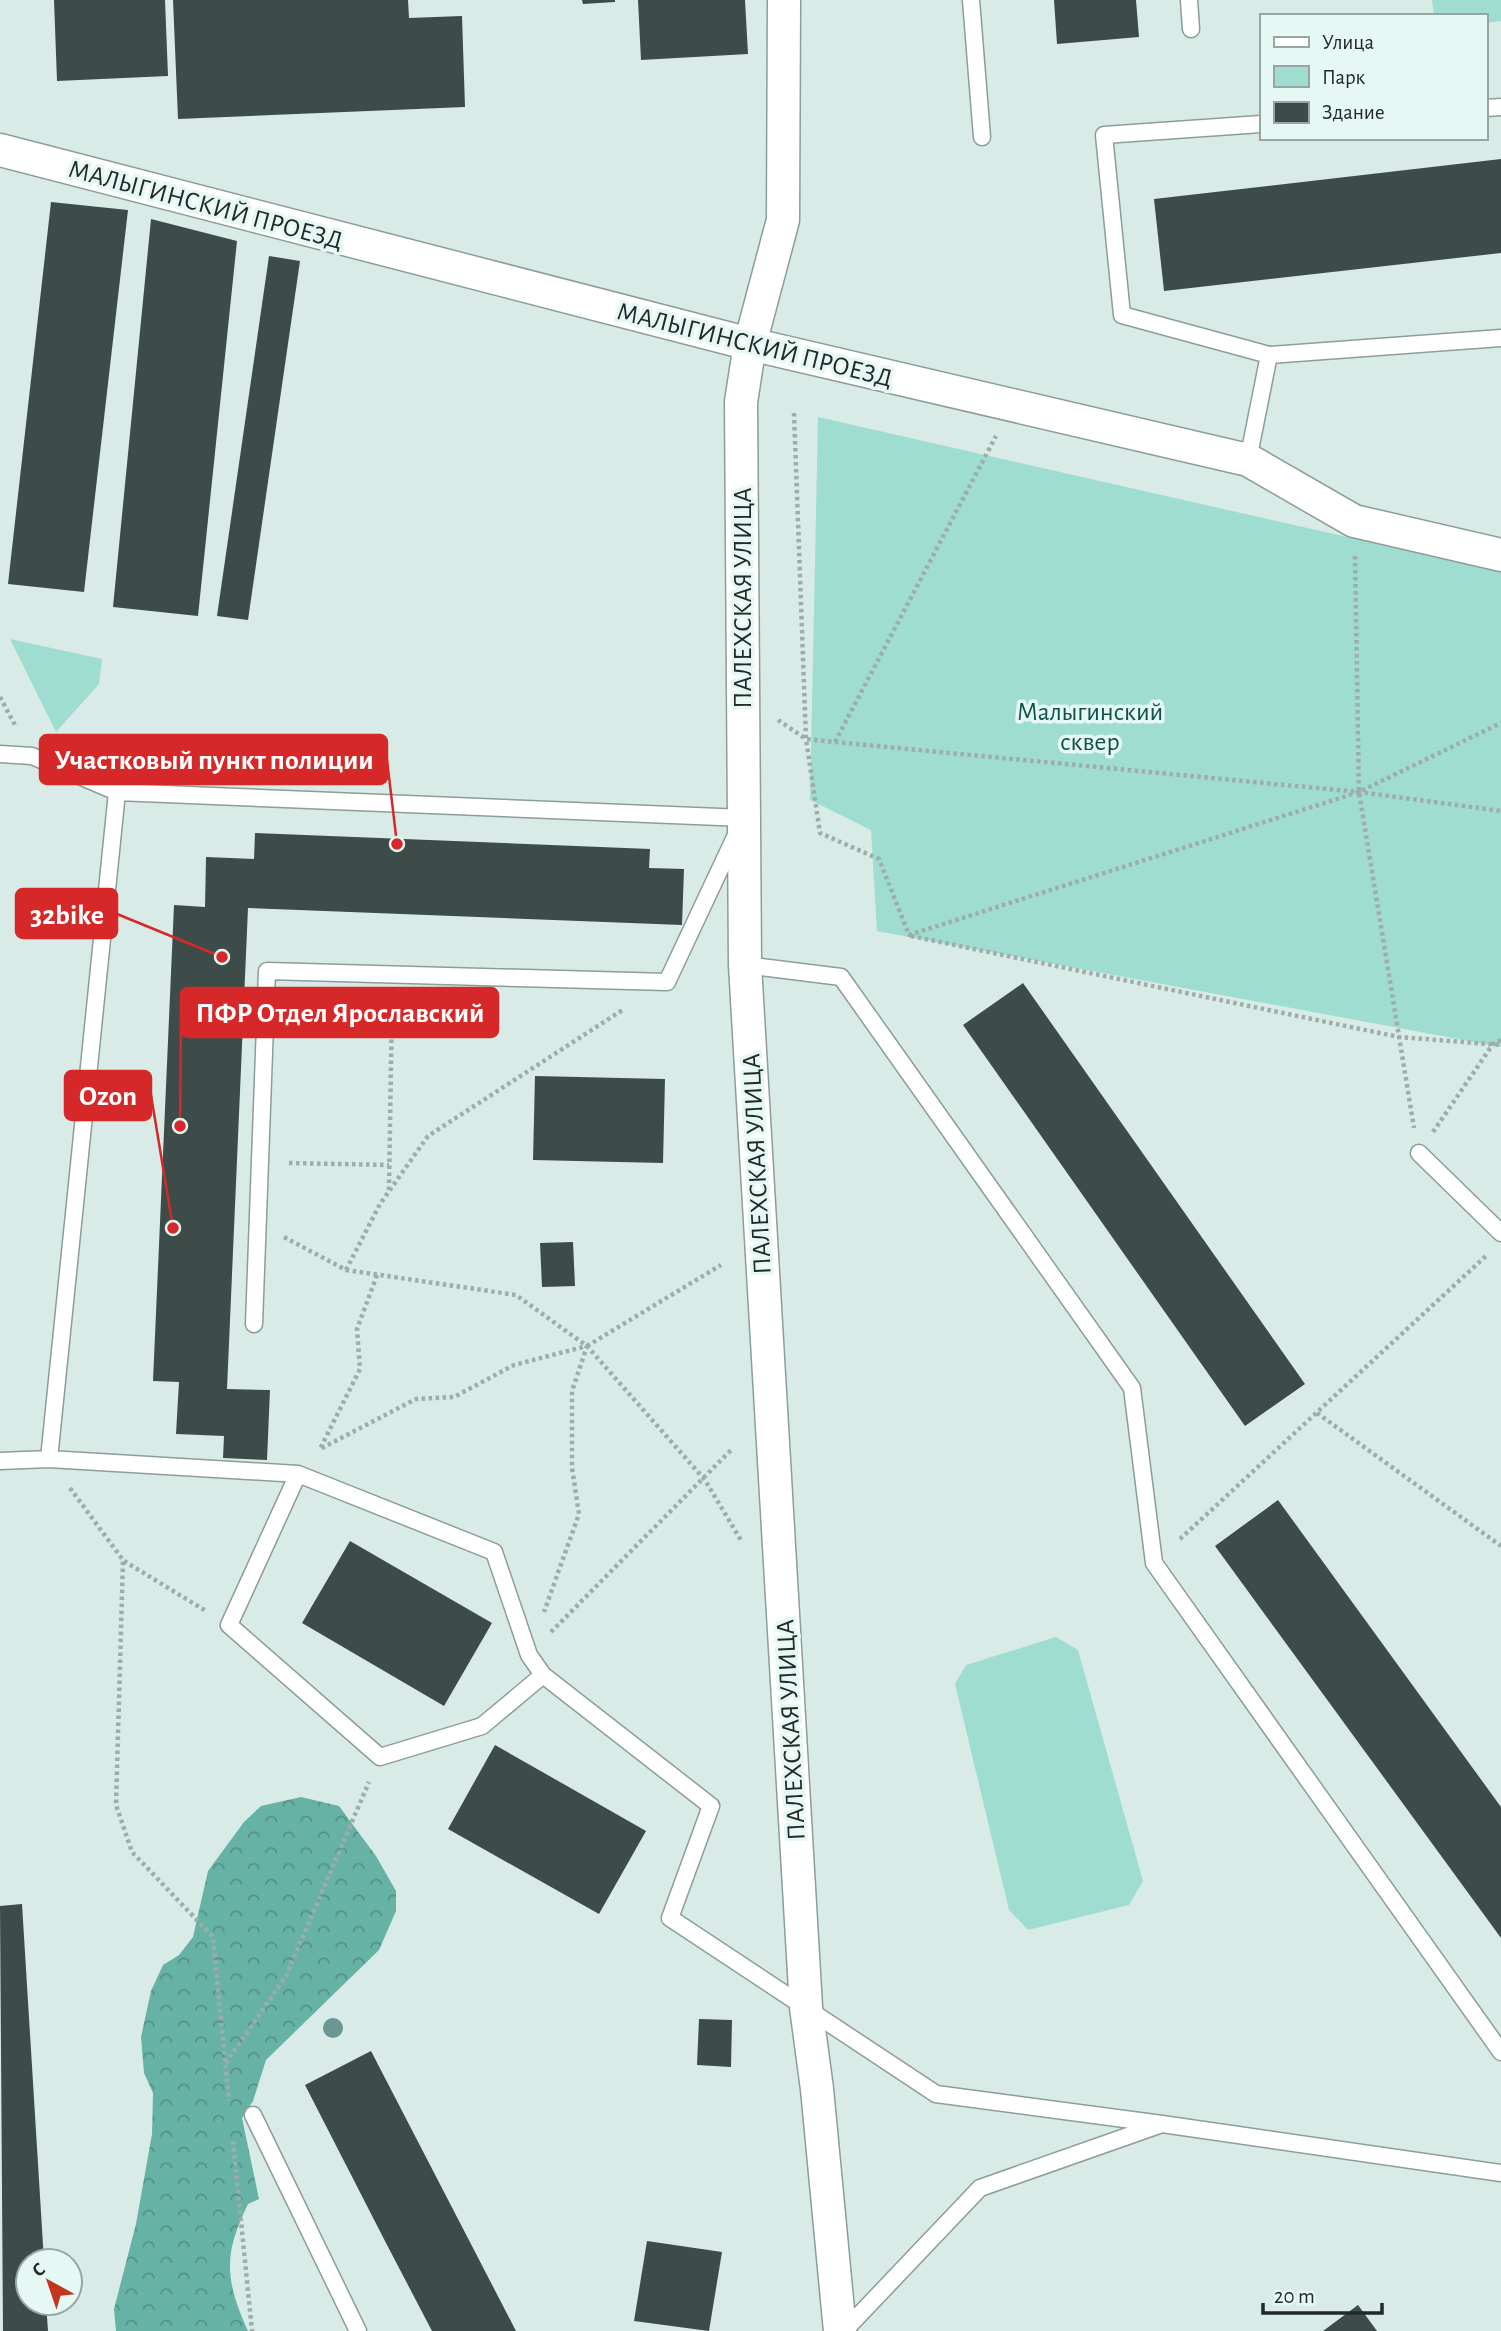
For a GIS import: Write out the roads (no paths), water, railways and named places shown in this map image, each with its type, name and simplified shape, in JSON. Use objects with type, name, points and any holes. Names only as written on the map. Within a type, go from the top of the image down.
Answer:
[{"type":"street","name":"ПАЛЕХСКАЯ УЛИЦА","points":[[784,0],[783,220],[750,344],[741,402],[745,965],[806,2007],[842,2331]]},
{"type":"street","name":"МАЛЫГИНСКИЙ ПРОЕЗД","points":[[0,150],[750,344],[1248,460],[1354,522],[1501,555]]},
{"type":"lane","points":[[971,0],[982,137]]},
{"type":"lane","points":[[1189,0],[1191,29]]},
{"type":"lane","points":[[1260,124],[1104,135],[1122,315],[1269,355],[1501,338]]},
{"type":"lane","points":[[1248,460],[1269,355]]},
{"type":"lane","points":[[0,754],[32,755],[117,792],[744,818],[667,982],[267,971],[254,1325]]},
{"type":"lane","points":[[49,1459],[117,792]]},
{"type":"lane","points":[[745,965],[841,976],[1132,1388],[1154,1563],[1501,2052]]},
{"type":"lane","points":[[1419,1153],[1501,1233]]},
{"type":"lane","points":[[0,1461],[49,1459],[298,1474],[494,1552],[528,1655],[543,1675],[710,1805],[670,1918],[936,2094],[1501,2173]]},
{"type":"lane","points":[[298,1474],[229,1625],[380,1757],[482,1726],[543,1675]]},
{"type":"lane","points":[[253,2115],[358,2331]]},
{"type":"lane","points":[[842,2331],[980,2188],[1162,2124]]},
{"type":"place","name":"Участковый пункт полиции","points":[[397,844]]},
{"type":"place","name":"32bike","points":[[222,957]]},
{"type":"place","name":"ПФР Отдел Ярославский","points":[[180,1126]]},
{"type":"place","name":"Ozon","points":[[173,1228]]},
{"type":"park label","name":"Малыгинский сквер","points":[[1090,726]]}]
